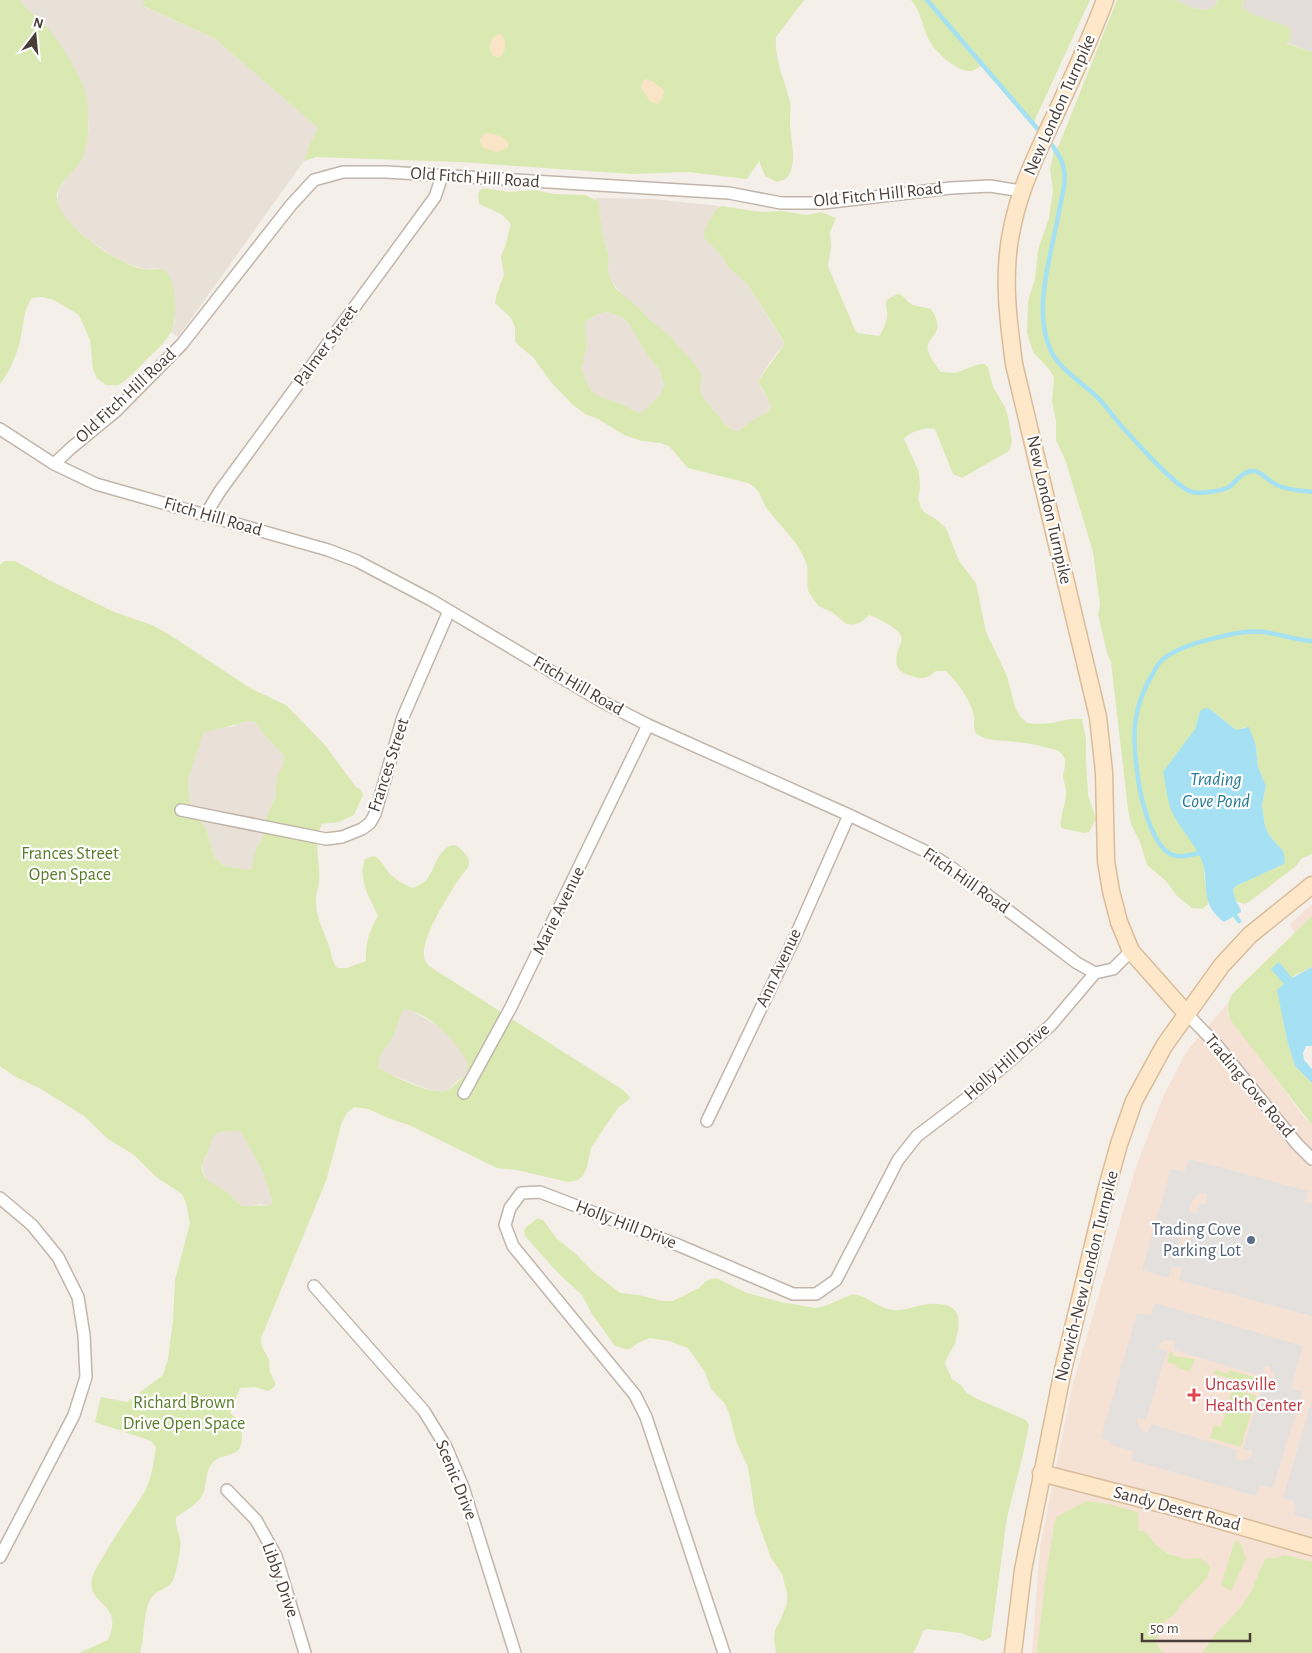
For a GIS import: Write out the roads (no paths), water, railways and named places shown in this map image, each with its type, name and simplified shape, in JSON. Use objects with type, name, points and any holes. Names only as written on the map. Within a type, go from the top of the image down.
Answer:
[{"type":"main road","name":"New London Turnpike","points":[[1105,0],[1090,40],[1021,191],[1011,229],[1007,268],[1007,307],[1014,364],[1098,717],[1104,772],[1106,861],[1111,891],[1119,922],[1131,951],[1186,1014]]},
{"type":"main road","name":"Norwich-New London Turnpike","points":[[1014,1653],[1023,1570],[1063,1370],[1106,1190],[1134,1101],[1164,1046],[1222,965],[1250,935],[1312,885]]},
{"type":"main road","name":"Sandy Desert Road","points":[[1041,1473],[1170,1506],[1312,1547]]},
{"type":"street","name":"Old Fitch Hill Road","points":[[54,464],[116,411],[182,344],[291,204],[314,180],[343,172],[386,172],[729,193],[781,203],[823,203],[951,188],[990,186],[1021,191]]},
{"type":"street","name":"Palmer Street","points":[[206,514],[220,491],[434,197],[442,176]]},
{"type":"street","name":"Fitch Hill Road","points":[[0,429],[54,464],[96,484],[206,514],[328,550],[357,561],[449,611],[601,701],[648,725],[927,852],[952,868],[1077,963],[1095,973]]},
{"type":"street","name":"Frances Street","points":[[182,810],[326,839],[353,833],[367,826],[374,814],[407,707],[449,611]]},
{"type":"street","name":"Marie Avenue","points":[[464,1093],[511,1007],[648,725]]},
{"type":"street","name":"Ann Avenue","points":[[707,1121],[791,945],[849,815]]},
{"type":"street","points":[[1095,973],[1113,969],[1131,951]]},
{"type":"street","name":"Holly Hill Drive","points":[[724,1653],[646,1417],[635,1395],[513,1246],[505,1226],[510,1208],[521,1193],[540,1192],[678,1245],[793,1294],[816,1294],[836,1280],[898,1160],[917,1136],[967,1098],[1051,1025],[1095,973]]},
{"type":"street","name":"Trading Cove Road","points":[[1186,1014],[1215,1043],[1297,1144],[1312,1159]]},
{"type":"street","points":[[0,1198],[32,1225],[58,1257],[78,1297],[84,1335],[86,1377],[74,1415],[0,1557]]},
{"type":"street","name":"Scenic Drive","points":[[314,1286],[424,1411],[446,1447],[463,1486],[515,1653]]},
{"type":"street","name":"Libby Drive","points":[[227,1490],[256,1520],[276,1556],[305,1653]]},
{"type":"water","name":"Trading Cove Pond","points":[[1205,708],[1210,709],[1236,730],[1249,727],[1256,746],[1258,767],[1266,786],[1262,805],[1265,826],[1269,835],[1283,851],[1285,859],[1284,864],[1236,886],[1233,890],[1241,912],[1224,922],[1211,909],[1208,902],[1203,864],[1197,851],[1173,814],[1163,772],[1195,729],[1200,711]]},
{"type":"water","points":[[1279,962],[1292,978],[1312,967],[1312,1046],[1306,1046],[1303,1053],[1304,1060],[1312,1069],[1312,1083],[1295,1066],[1287,1040],[1277,990],[1284,984],[1271,969]]},
{"type":"waterway","points":[[927,0],[1042,134]]},
{"type":"waterway","points":[[1047,139],[1060,158],[1065,175],[1043,298],[1045,335],[1055,358],[1100,400],[1122,427],[1158,465],[1185,489],[1195,493],[1222,490],[1229,487],[1243,474],[1253,471],[1258,472],[1281,487],[1312,492]]},
{"type":"waterway","points":[[1202,853],[1184,856],[1171,854],[1160,844],[1150,825],[1138,779],[1135,757],[1136,721],[1141,698],[1146,687],[1164,658],[1205,640],[1237,633],[1257,632],[1312,641]]},
{"type":"waterway","points":[[1233,913],[1239,921]]},
{"type":"place","name":"Trading Cove Parking Lot","points":[[1251,1240]]},
{"type":"place","name":"Uncasville Health Center","points":[[1194,1395]]},
{"type":"park label","name":"Frances Street Open Space","points":[[70,864]]},
{"type":"park label","name":"Richard Brown Drive Open Space","points":[[184,1414]]}]
